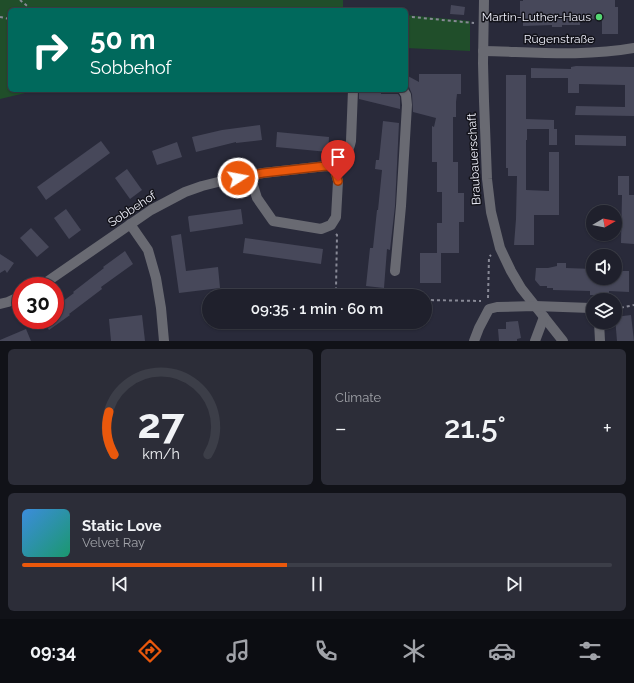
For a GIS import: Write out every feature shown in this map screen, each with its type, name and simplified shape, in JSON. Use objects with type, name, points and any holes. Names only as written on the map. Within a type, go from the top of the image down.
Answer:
[{"type":"street","name":"Braubauerschaft","points":[[484,0],[483,51],[487,179],[491,212],[500,248],[511,271],[535,306],[563,341]]},
{"type":"street","name":"Rügenstraße","points":[[483,51],[582,53],[634,48]]},
{"type":"street","points":[[250,176],[257,198],[273,221],[321,229],[331,225],[336,217],[338,181],[334,167],[346,154],[350,145],[353,92]]},
{"type":"street","points":[[395,270],[401,206],[407,106],[404,92]]},
{"type":"street","name":"Sobbehof","points":[[54,277],[151,210],[185,192],[208,184],[263,173],[326,166],[334,167]]},
{"type":"street","points":[[130,224],[148,250],[156,278],[164,341]]},
{"type":"street","points":[[0,304],[12,300]]},
{"type":"street","points":[[474,341],[489,309],[496,307],[535,306],[586,308]]},
{"type":"street","points":[[535,341],[544,317]]},
{"type":"street","points":[[599,329],[600,341]]},
{"type":"path","points":[[20,0],[30,8]]},
{"type":"path","points":[[408,18],[483,24]]},
{"type":"path","points":[[331,225],[337,235],[336,289]]},
{"type":"path","points":[[432,300],[488,301],[489,257],[500,248]]},
{"type":"path","points":[[622,308],[634,306]]},
{"type":"green space","points":[[0,0],[343,0],[343,8],[8,8],[8,92],[30,92],[0,99]]},
{"type":"green space","points":[[408,15],[470,21],[470,51],[408,48]]},
{"type":"building","points":[[615,0],[615,7],[618,7],[618,34],[602,34],[602,19],[580,19],[580,25],[562,25],[562,27],[552,27],[552,25],[523,26],[523,17],[520,17],[520,1]]},
{"type":"building","points":[[451,5],[465,7],[464,15],[450,14]]},
{"type":"building","points":[[571,67],[634,67],[634,116],[575,115],[576,106],[625,107],[625,85],[579,84],[579,93],[568,93],[568,78],[531,78],[531,68],[571,69]]},
{"type":"building","points":[[419,74],[461,74],[461,94],[457,94],[456,117],[453,117],[453,162],[458,162],[458,193],[464,193],[464,222],[459,222],[459,253],[437,253],[437,223],[442,223],[442,192],[437,192],[437,162],[432,162],[432,126],[434,127],[436,118],[413,112],[412,94],[408,86],[408,76],[419,82]]},
{"type":"building","points":[[506,75],[526,75],[526,119],[554,120],[554,129],[527,129],[526,190],[549,191],[549,152],[559,152],[559,215],[534,215],[534,245],[514,245],[517,176],[508,176],[508,168],[506,168]]},
{"type":"building","points":[[359,92],[398,94],[400,97],[400,109],[359,99]]},
{"type":"building","points":[[383,121],[399,123],[395,206],[390,250],[387,249],[384,288],[366,286],[370,248],[373,248],[378,210],[382,170],[375,169],[376,160],[379,160]]},
{"type":"building","points":[[260,125],[262,140],[236,142],[196,152],[192,137],[222,130]]},
{"type":"building","points":[[549,129],[557,129],[557,145],[549,145]]},
{"type":"building","points":[[277,132],[329,137],[328,152],[276,147]]},
{"type":"building","points":[[575,135],[626,136],[626,146],[575,145]]},
{"type":"building","points":[[101,141],[110,153],[46,200],[37,187]]},
{"type":"building","points":[[177,142],[182,157],[157,165],[152,151]]},
{"type":"building","points":[[127,169],[142,190],[130,199],[115,178]]},
{"type":"building","points":[[618,176],[629,176],[629,195],[634,195],[634,244],[621,243],[622,195],[618,195]]},
{"type":"building","points":[[66,209],[81,230],[69,239],[54,218]]},
{"type":"building","points":[[241,209],[243,224],[190,232],[189,216]]},
{"type":"building","points":[[31,228],[49,247],[37,257],[20,238]]},
{"type":"building","points":[[181,234],[186,271],[218,267],[220,288],[179,293],[171,236]]},
{"type":"building","points":[[245,238],[323,249],[321,264],[243,253]]},
{"type":"building","points":[[125,251],[133,264],[101,287],[102,289],[64,319],[64,300],[104,268],[103,267]]},
{"type":"building","points":[[420,253],[441,253],[441,283],[420,283]]},
{"type":"building","points":[[0,254],[14,263],[7,273],[5,270],[0,273]]},
{"type":"building","points":[[557,263],[566,263],[566,268],[586,269],[586,285],[622,285],[622,271],[629,271],[629,292],[609,291],[609,293],[590,293],[590,291],[553,290],[553,288],[547,288],[547,286],[540,286],[535,280],[536,268],[557,266]]},
{"type":"building","points":[[142,315],[145,341],[111,341],[109,319]]},
{"type":"building","points":[[631,315],[634,341],[617,341],[616,329],[622,329],[622,316]]},
{"type":"building","points":[[518,321],[521,338],[517,339],[517,341],[499,341],[498,329],[506,329],[506,322]]},
{"type":"building","points":[[26,329],[31,341],[0,341]]},
{"type":"place","name":"Martin-Luther-Haus","points":[[599,17]]},
{"type":"route","points":[[238,178],[263,173],[326,166],[334,167],[338,181]]}]
